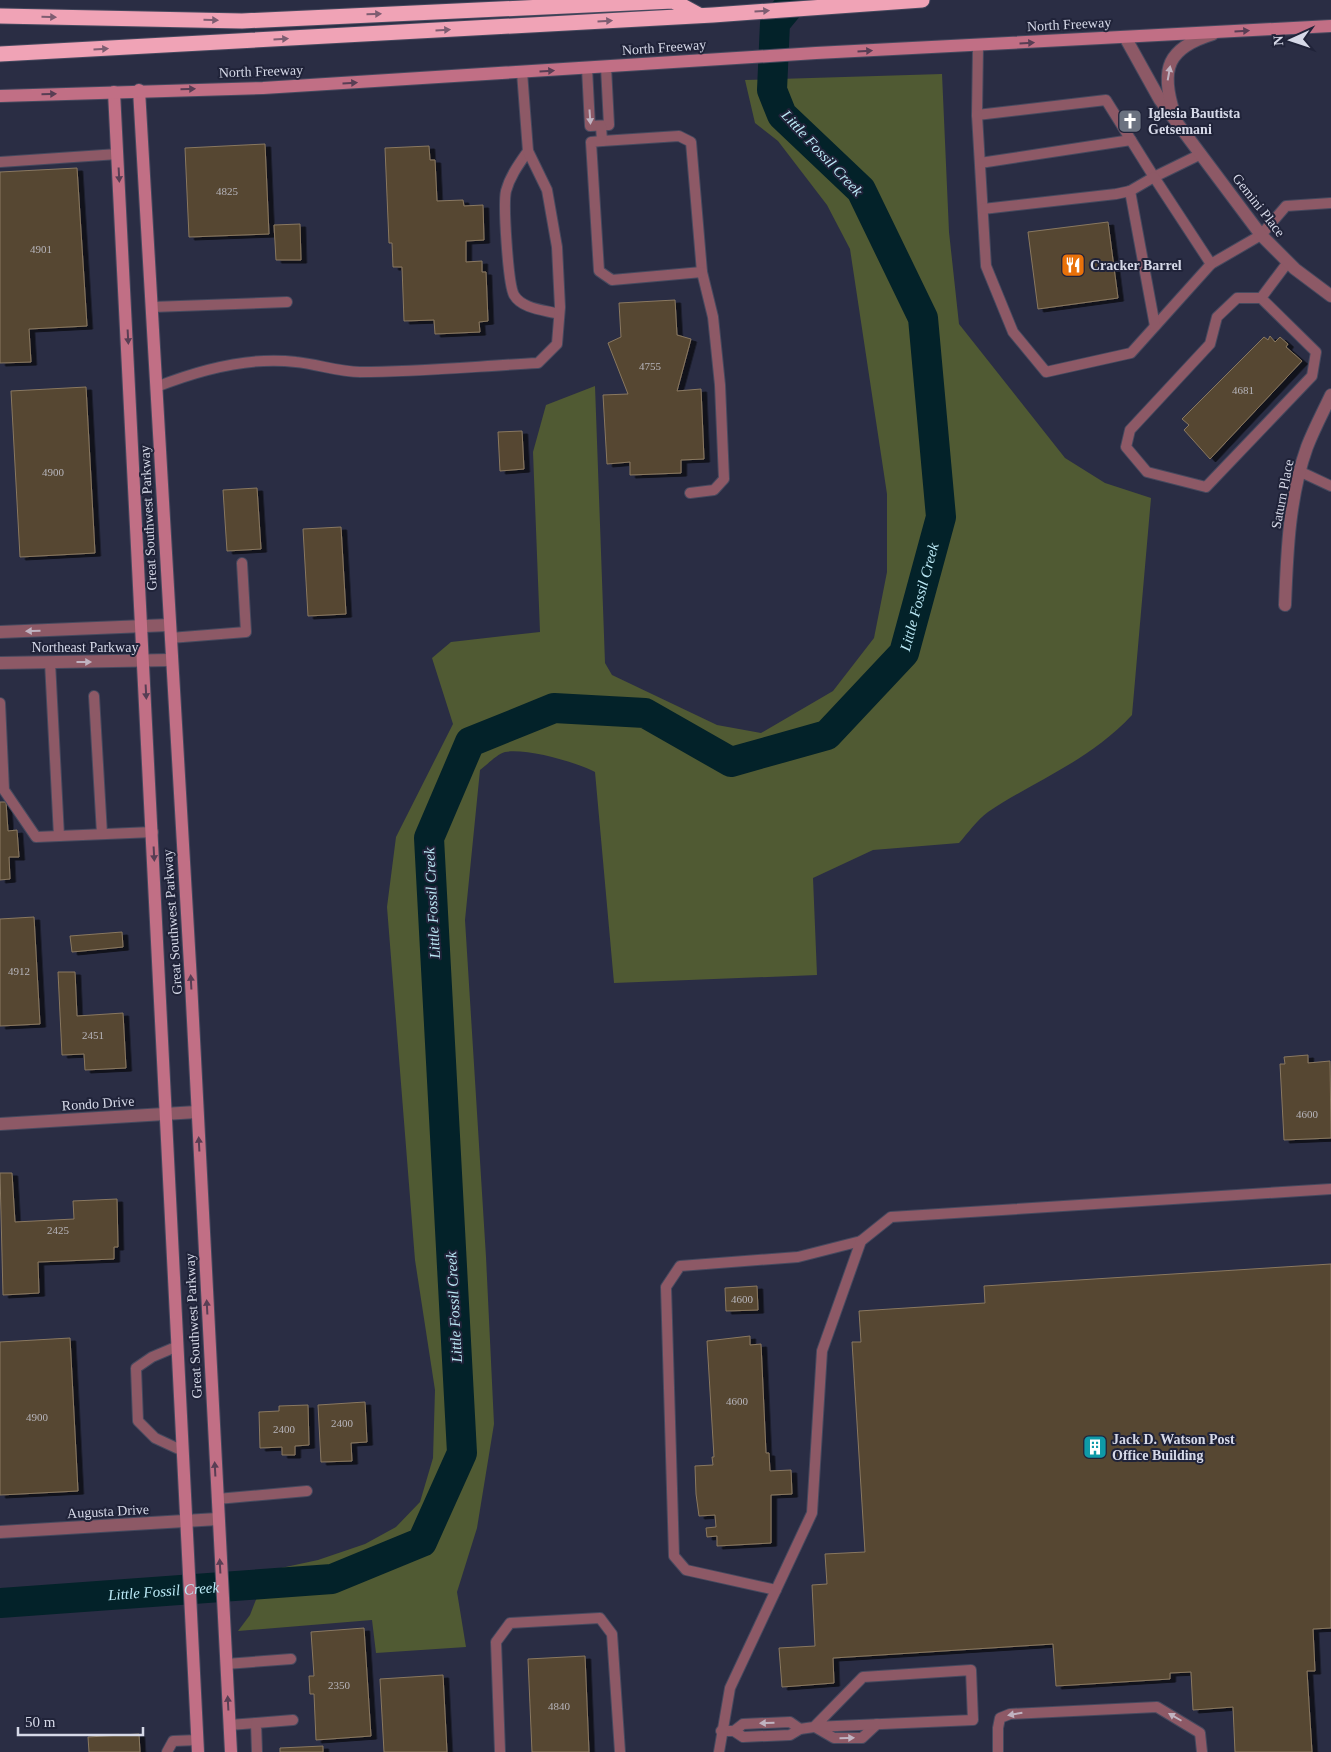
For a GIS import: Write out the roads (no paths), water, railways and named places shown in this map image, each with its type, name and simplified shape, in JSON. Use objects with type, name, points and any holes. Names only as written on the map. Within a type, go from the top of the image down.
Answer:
[{"type":"highway","points":[[0,54],[706,15],[922,0]]},
{"type":"highway","points":[[0,16],[242,21],[673,1],[706,15]]},
{"type":"street","name":"North Freeway","points":[[0,96],[139,90],[263,88],[816,53],[1331,26]]},
{"type":"street","name":"Gemini Place","points":[[1176,120],[1166,88],[1172,58],[1187,44],[1219,32]]},
{"type":"street","name":"Gemini Place","points":[[1125,37],[1160,100],[1261,235],[1288,262],[1331,296]]},
{"type":"street","name":"Great Southwest Parkway","points":[[139,90],[231,1752]]},
{"type":"street","name":"Great Southwest Parkway","points":[[114,92],[143,626],[198,1746]]},
{"type":"street","name":"Saturn Place","points":[[1284,605],[1287,548],[1294,498],[1307,447],[1331,395]]},
{"type":"street","name":"Northeast Parkway","points":[[0,632],[169,624]]},
{"type":"street","name":"Northeast Parkway","points":[[0,663],[144,662],[171,660]]},
{"type":"street","name":"Rondo Drive","points":[[0,1124],[197,1112]]},
{"type":"street","name":"Augusta Drive","points":[[0,1532],[218,1519]]},
{"type":"lane","points":[[978,46],[978,115],[986,266],[1013,332],[1046,372],[1132,353],[1210,264],[1261,235],[1286,206],[1331,203]]},
{"type":"lane","points":[[587,68],[590,126],[601,126],[609,125],[606,67]]},
{"type":"lane","points":[[156,387],[189,374],[213,368],[257,362],[294,361],[358,372],[538,363],[557,344],[559,314],[557,247],[547,190],[528,151],[522,72]]},
{"type":"lane","points":[[978,115],[1106,100],[1210,264]]},
{"type":"lane","points":[[601,126],[602,141]]},
{"type":"lane","points":[[690,493],[714,490],[724,479],[720,385],[714,327],[702,272],[691,142],[679,136],[591,142],[599,271],[612,280],[702,272]]},
{"type":"lane","points":[[980,163],[1131,140]]},
{"type":"lane","points":[[528,151],[512,176],[505,193],[509,280],[514,296],[527,306],[559,314]]},
{"type":"lane","points":[[0,162],[118,154]]},
{"type":"lane","points":[[983,209],[1130,191],[1201,154]]},
{"type":"lane","points":[[1130,191],[1155,326]]},
{"type":"lane","points":[[1261,298],[1288,262]]},
{"type":"lane","points":[[1238,298],[1261,298],[1316,352],[1312,376],[1206,487],[1147,472],[1126,447],[1130,430],[1210,344],[1218,317],[1238,298]]},
{"type":"lane","points":[[152,307],[287,302]]},
{"type":"lane","points":[[1301,472],[1331,486]]},
{"type":"lane","points":[[170,638],[246,632],[242,564]]},
{"type":"lane","points":[[50,662],[59,836]]},
{"type":"lane","points":[[94,696],[102,834]]},
{"type":"lane","points":[[0,703],[4,790],[36,837],[153,832]]},
{"type":"lane","points":[[776,1590],[686,1570],[674,1556],[666,1287],[680,1266],[798,1257],[861,1241],[891,1217],[1331,1189]]},
{"type":"lane","points":[[719,1752],[721,1731],[730,1688],[812,1513],[822,1351],[861,1241]]},
{"type":"lane","points":[[178,1346],[152,1357],[136,1368],[138,1421],[154,1438],[183,1451]]},
{"type":"lane","points":[[217,1498],[307,1491]]},
{"type":"lane","points":[[500,1752],[496,1642],[510,1623],[600,1618],[612,1634],[620,1752]]},
{"type":"lane","points":[[226,1664],[291,1659]]},
{"type":"lane","points":[[721,1731],[734,1731],[743,1724],[790,1722],[800,1729],[814,1727],[834,1738],[862,1738],[877,1724],[973,1720],[971,1670],[863,1677],[814,1727]]},
{"type":"lane","points":[[998,1752],[1000,1718],[1010,1714],[1156,1707],[1192,1726],[1200,1733],[1202,1752]]},
{"type":"lane","points":[[229,1725],[293,1720]]},
{"type":"lane","points":[[256,1723],[257,1752]]},
{"type":"lane","points":[[166,1752],[174,1741],[198,1746]]},
{"type":"waterway","name":"Little Fossil Creek","points":[[0,1603],[332,1579],[422,1542],[462,1453],[429,838],[470,742],[554,708],[645,713],[731,762],[827,735],[904,653],[941,517],[923,318],[861,190],[782,115],[772,90],[775,23],[794,0]]},
{"type":"place","name":"Iglesia Bautista Getsemani","points":[[1130,121]]},
{"type":"place","name":"Cracker Barrel","points":[[1073,265]]},
{"type":"place","name":"Jack D. Watson Post Office Building","points":[[1095,1447]]}]
